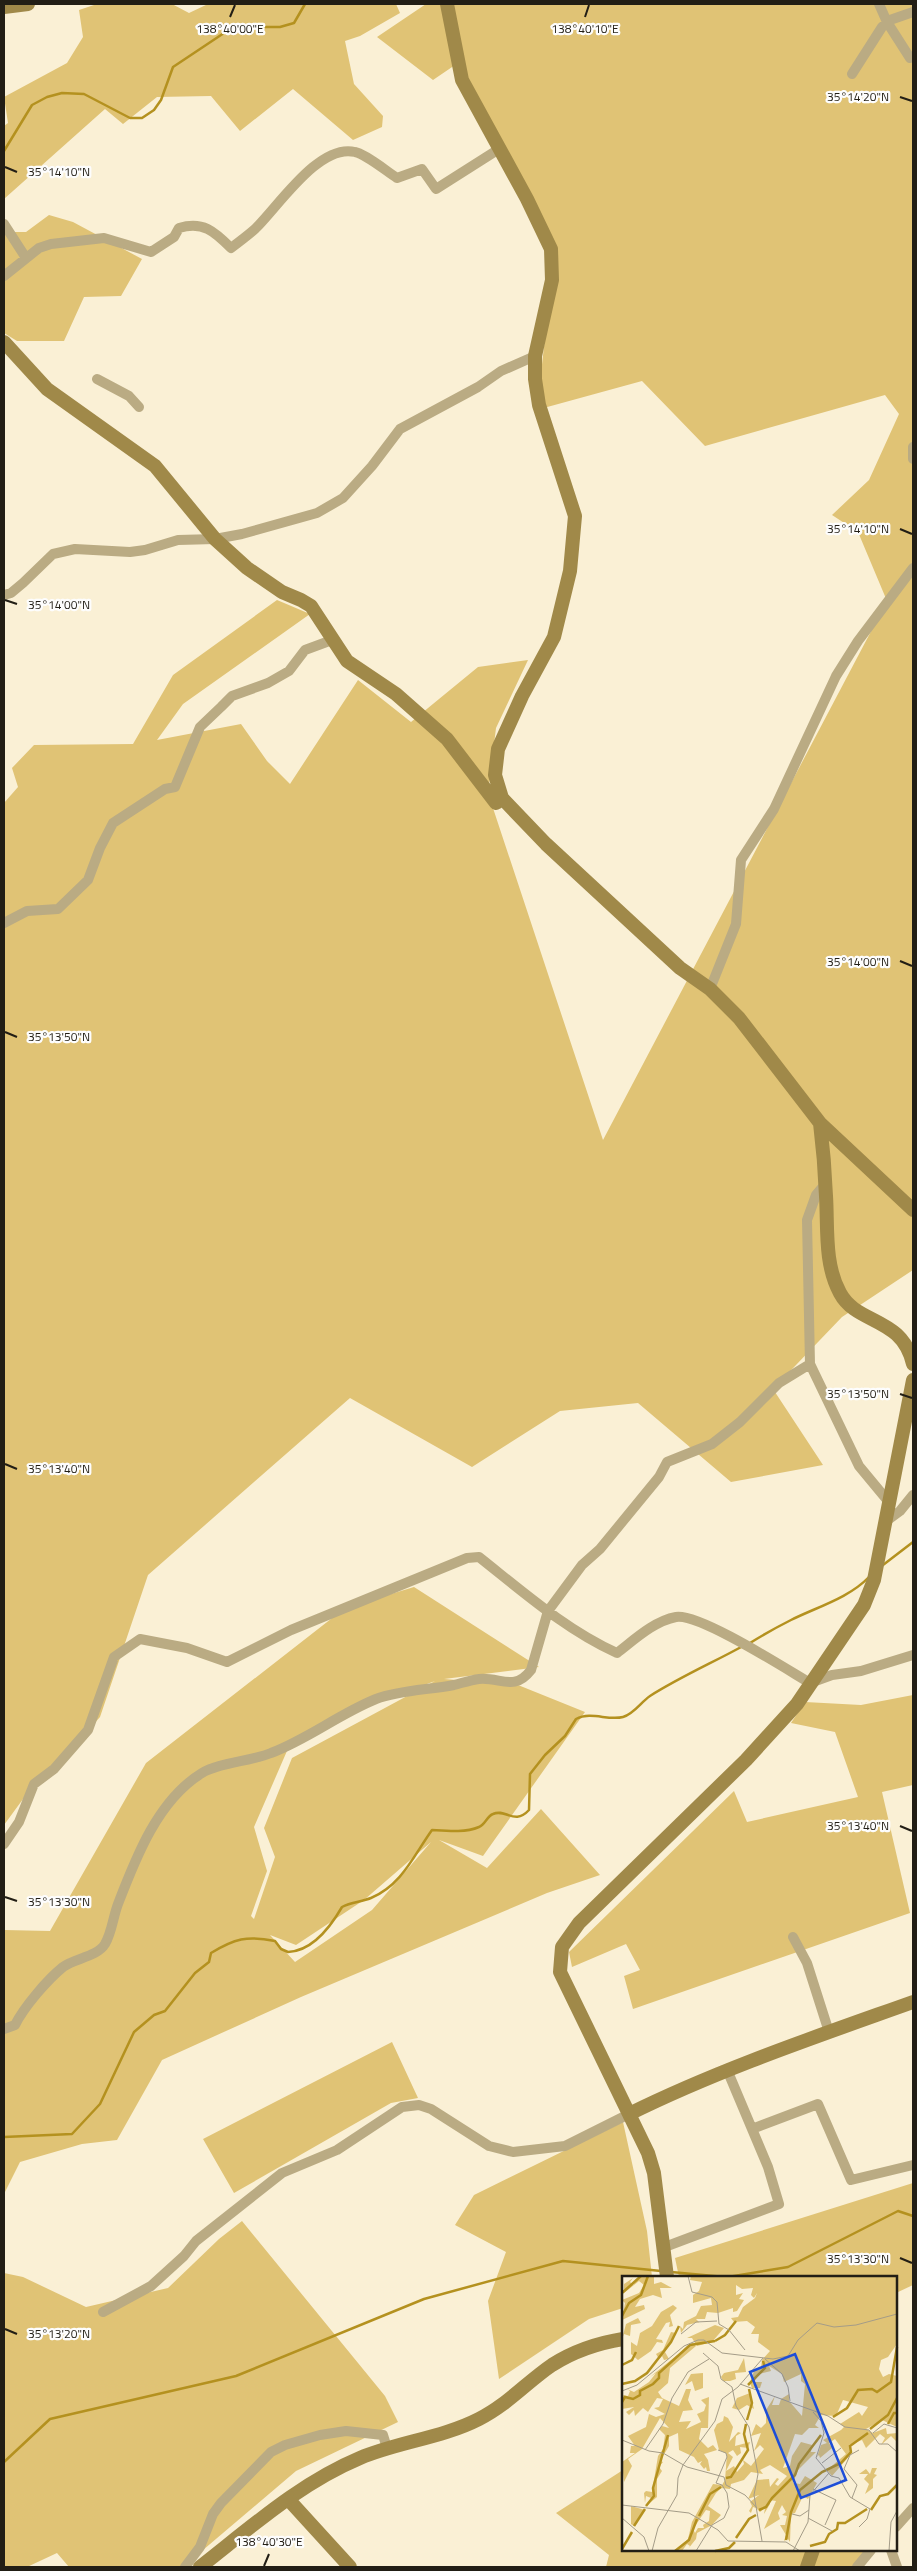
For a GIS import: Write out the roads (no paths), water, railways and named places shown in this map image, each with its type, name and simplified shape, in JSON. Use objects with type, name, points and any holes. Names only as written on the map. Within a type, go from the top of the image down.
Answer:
[{"type":"street","points":[[4,7],[28,4]]},
{"type":"street","points":[[447,4],[462,80],[527,199],[551,249],[552,280],[535,356],[539,405],[574,508],[574,538],[564,602],[554,637],[510,720],[498,749],[495,774],[502,798],[546,844],[680,968],[710,989],[739,1018],[820,1123],[913,1210]]},
{"type":"street","points":[[879,4],[887,22],[910,58]]},
{"type":"street","points":[[852,74],[887,22],[913,12]]},
{"type":"street","points":[[4,276],[39,248],[104,238],[151,252],[174,237],[179,228],[189,225],[206,226],[231,248],[257,227],[312,167],[327,157],[344,151],[356,152],[397,178],[422,169],[436,188],[499,149]]},
{"type":"street","points":[[4,224],[26,258]]},
{"type":"street","points":[[6,350],[46,389],[155,466],[215,539],[263,581],[311,606],[347,661],[396,694],[447,738],[496,803],[502,798]]},
{"type":"street","points":[[4,595],[11,593],[23,583],[53,554],[75,549],[130,552],[145,550],[178,540],[215,539],[317,513],[343,498],[372,466],[400,430],[478,387],[501,371],[535,356]]},
{"type":"street","points":[[97,379],[129,396],[139,407]]},
{"type":"street","points":[[913,447],[913,459]]},
{"type":"street","points":[[710,989],[736,924],[741,860],[774,809],[836,676],[863,634],[913,568]]},
{"type":"street","points":[[4,923],[27,911],[58,909],[88,880],[100,848],[113,823],[151,798],[175,787],[200,728],[232,696],[268,684],[289,671],[306,650],[332,640]]},
{"type":"street","points":[[820,1123],[826,1183],[830,1271],[840,1294],[854,1309],[885,1324],[902,1339],[910,1349],[913,1364]]},
{"type":"street","points":[[826,1183],[816,1195],[807,1220],[810,1364],[858,1466],[888,1501]]},
{"type":"street","points":[[4,2029],[14,2025],[22,2013],[62,1968],[80,1957],[94,1954],[104,1945],[124,1889],[150,1833],[169,1801],[182,1786],[204,1771],[273,1753],[376,1699],[397,1693],[428,1690],[481,1679],[513,1683],[525,1678],[531,1670],[548,1611],[582,1565],[600,1549],[659,1477],[667,1462],[712,1444],[740,1422],[779,1383],[810,1364]]},
{"type":"street","points":[[667,2276],[662,2252],[654,2173],[648,2153],[560,1972],[562,1947],[579,1924],[746,1760],[797,1704],[864,1605],[871,1591],[913,1380]]},
{"type":"street","points":[[884,1522],[900,1511],[913,1495]]},
{"type":"street","points":[[4,1844],[19,1822],[34,1784],[54,1769],[88,1730],[114,1657],[140,1639],[187,1648],[227,1662],[291,1630],[467,1558],[479,1557],[548,1611],[599,1645],[616,1653],[662,1621],[678,1617],[692,1620],[722,1633],[810,1683],[832,1675],[861,1671],[913,1655]]},
{"type":"street","points":[[793,1937],[807,1963],[829,2032]]},
{"type":"street","points":[[103,2312],[152,2286],[184,2256],[196,2240],[282,2173],[337,2150],[402,2107],[419,2105],[431,2109],[489,2146],[513,2152],[565,2146],[659,2099],[829,2032],[913,2002]]},
{"type":"street","points":[[662,2252],[779,2204],[768,2167],[728,2072]]},
{"type":"street","points":[[752,2128],[818,2104],[851,2180],[913,2165]]},
{"type":"street","points":[[200,2567],[288,2499],[334,2469],[387,2448],[456,2429],[478,2420],[496,2409],[552,2365],[566,2357],[587,2347],[622,2339]]},
{"type":"street","points":[[185,2567],[200,2547],[214,2514],[221,2503],[271,2452],[320,2435],[346,2431],[383,2435],[387,2448]]},
{"type":"street","points":[[288,2499],[350,2567]]},
{"type":"street","points":[[897,2526],[913,2508]]},
{"type":"street","points":[[807,2567],[813,2551]]},
{"type":"street","points":[[857,2567],[870,2551]]},
{"type":"street","points":[[891,2551],[897,2567]]},
{"type":"waterway","points":[[4,151],[32,105],[47,97],[62,93],[84,94],[130,118],[142,118],[154,110],[161,100],[173,67],[233,27],[280,27],[294,23],[305,4]]},
{"type":"waterway","points":[[883,1565],[913,1542]]},
{"type":"waterway","points":[[750,1643],[791,1620],[852,1591],[869,1577]]},
{"type":"waterway","points":[[4,2137],[72,2134],[100,2104],[134,2032],[154,2015],[165,2011],[195,1973],[209,1962],[211,1953],[234,1941],[249,1938],[275,1941],[281,1949],[288,1952],[297,1951],[305,1947],[327,1929],[342,1907],[371,1898],[391,1885],[406,1868],[432,1830],[456,1831],[474,1829],[481,1826],[493,1814],[498,1813],[514,1817],[524,1815],[529,1810],[530,1774],[545,1755],[565,1736],[576,1719],[588,1716],[623,1717],[634,1711],[661,1689],[743,1646]]},
{"type":"waterway","points":[[734,2276],[788,2267],[898,2211],[913,2216]]},
{"type":"waterway","points":[[4,2462],[50,2419],[236,2376],[424,2299],[563,2261],[661,2271]]},
{"type":"waterway","points":[[671,2272],[714,2276]]}]
